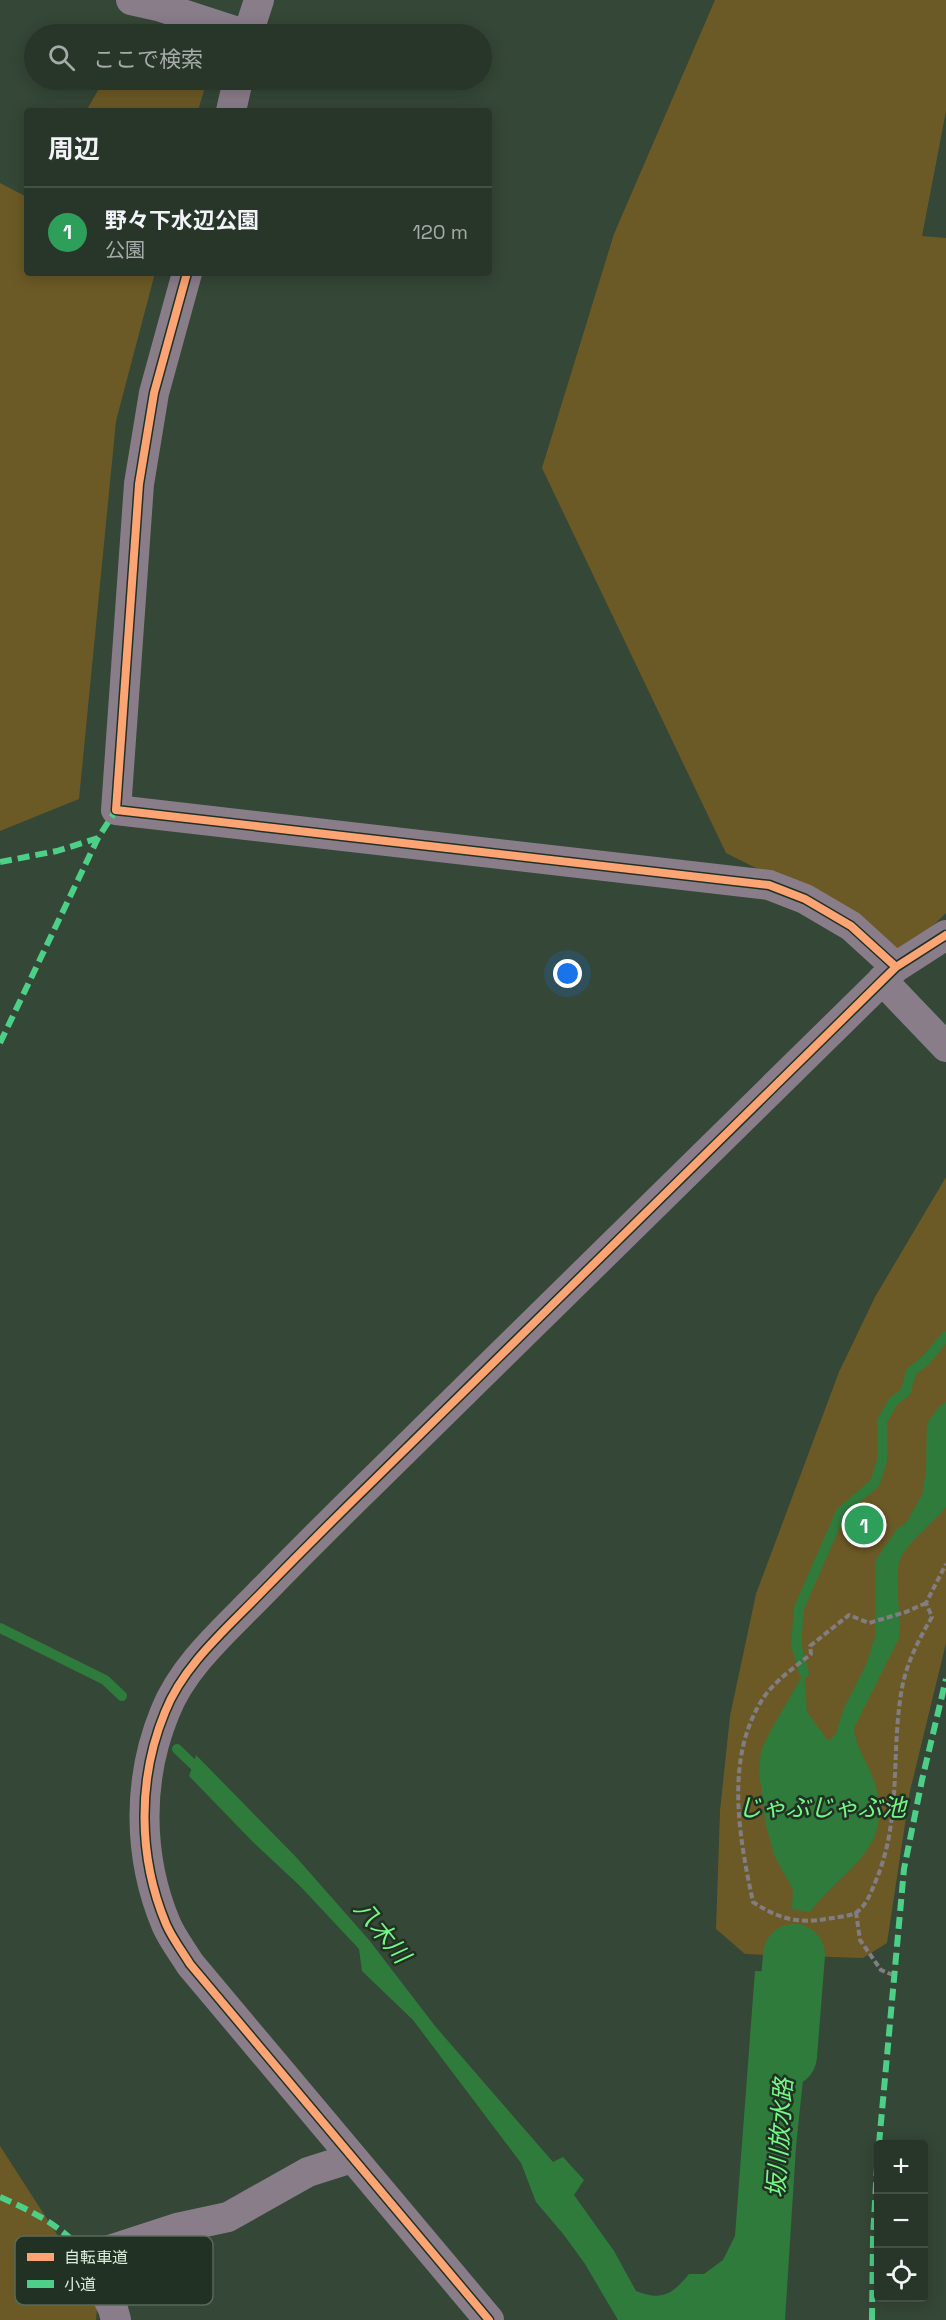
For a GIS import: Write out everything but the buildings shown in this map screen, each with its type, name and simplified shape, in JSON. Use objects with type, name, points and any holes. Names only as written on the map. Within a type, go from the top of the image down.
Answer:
[{"type":"street","points":[[131,0],[215,24]]},
{"type":"street","points":[[250,24],[259,0]]},
{"type":"street","points":[[232,108],[236,90]]},
{"type":"street","points":[[186,276],[154,393],[139,484],[116,810],[769,885],[805,899],[851,926],[946,1047]]},
{"type":"street","points":[[489,2320],[190,1964],[167,1927],[154,1889],[145,1846],[144,1805],[152,1749],[166,1709],[189,1671],[217,1638],[315,1538],[889,974],[946,934]]},
{"type":"street","points":[[152,2236],[228,2217],[308,2172],[352,2158]]},
{"type":"street","points":[[111,2305],[116,2320]]},
{"type":"path","points":[[926,1603],[932,1617],[909,1659],[902,1688],[895,1792],[887,1844],[880,1872],[867,1902],[856,1912],[845,1916],[811,1922],[775,1916],[753,1902],[740,1823],[739,1779],[743,1746],[764,1697],[793,1668],[811,1654],[810,1646],[849,1615],[869,1623],[906,1612],[926,1603],[946,1564]]},
{"type":"path","points":[[856,1912],[860,1940],[881,1970],[893,1976]]},
{"type":"shaded area","points":[[715,0],[946,0],[946,111],[922,236],[946,238],[946,913],[899,959],[842,911],[726,853],[542,468],[614,234]]},
{"type":"shaded area","points":[[98,90],[204,90],[199,108],[88,108]]},
{"type":"shaded area","points":[[0,183],[24,195],[24,276],[154,276],[116,421],[79,799],[0,831]]},
{"type":"shaded area","points":[[946,1177],[946,1643],[910,1791],[887,1943],[863,1958],[745,1954],[716,1929],[720,1811],[730,1716],[756,1594],[839,1372],[875,1297]]},
{"type":"shaded area","points":[[0,2146],[58,2236],[15,2236],[15,2305],[97,2305],[96,2320],[0,2320]]},
{"type":"water","name":"じゃぶじゃぶ池","points":[[946,1402],[946,1507],[908,1546],[900,1559],[897,1576],[899,1638],[854,1728],[875,1784],[879,1807],[878,1826],[862,1857],[810,1912],[792,1909],[793,1890],[774,1855],[765,1821],[759,1770],[761,1751],[804,1673],[807,1712],[828,1741],[836,1734],[843,1710],[866,1665],[875,1637],[875,1561],[897,1529],[906,1523],[922,1495],[926,1470],[927,1423],[939,1407]]},
{"type":"water","points":[[196,1755],[296,1857],[369,1940],[435,2026],[553,2162],[563,2157],[584,2180],[574,2195],[614,2251],[636,2291],[652,2296],[666,2294],[677,2287],[689,2274],[704,2274],[723,2260],[735,2236],[755,1971],[814,1973],[796,2147],[785,2320],[618,2320],[585,2264],[536,2202],[521,2163],[413,2020],[362,1971],[359,1949],[300,1886],[252,1841],[189,1776]]},
{"type":"waterway","points":[[804,1673],[796,1644],[799,1608],[841,1512],[875,1483],[882,1460],[882,1421],[893,1402],[906,1391],[911,1372],[926,1360],[946,1336]]},
{"type":"waterway","name":"八木川","points":[[0,1628],[105,1680],[122,1696]]},
{"type":"waterway","name":"八木川","points":[[177,1749],[202,1773]]},
{"type":"waterway","name":"坂川放水路","points":[[786,2056],[794,1955]]},
{"type":"marked path","points":[[0,862],[57,851],[98,838],[116,810]]},
{"type":"marked path","points":[[0,1043],[98,838]]},
{"type":"marked path","points":[[879,2140],[904,1869],[946,1679]]},
{"type":"marked path","points":[[872,2320],[875,2194]]},
{"type":"marked path","points":[[0,2197],[48,2221],[68,2236]]},
{"type":"cycle path","points":[[186,276],[154,393],[139,484],[116,810],[769,885],[805,899],[851,926],[896,967]]},
{"type":"cycle path","points":[[489,2320],[190,1964],[171,1934],[157,1898],[146,1845],[144,1818],[146,1791],[149,1764],[156,1738],[165,1712],[182,1679],[232,1622],[896,967],[946,935]]},
{"type":"place","name":"野々下水辺公園","points":[[864,1525]]}]
